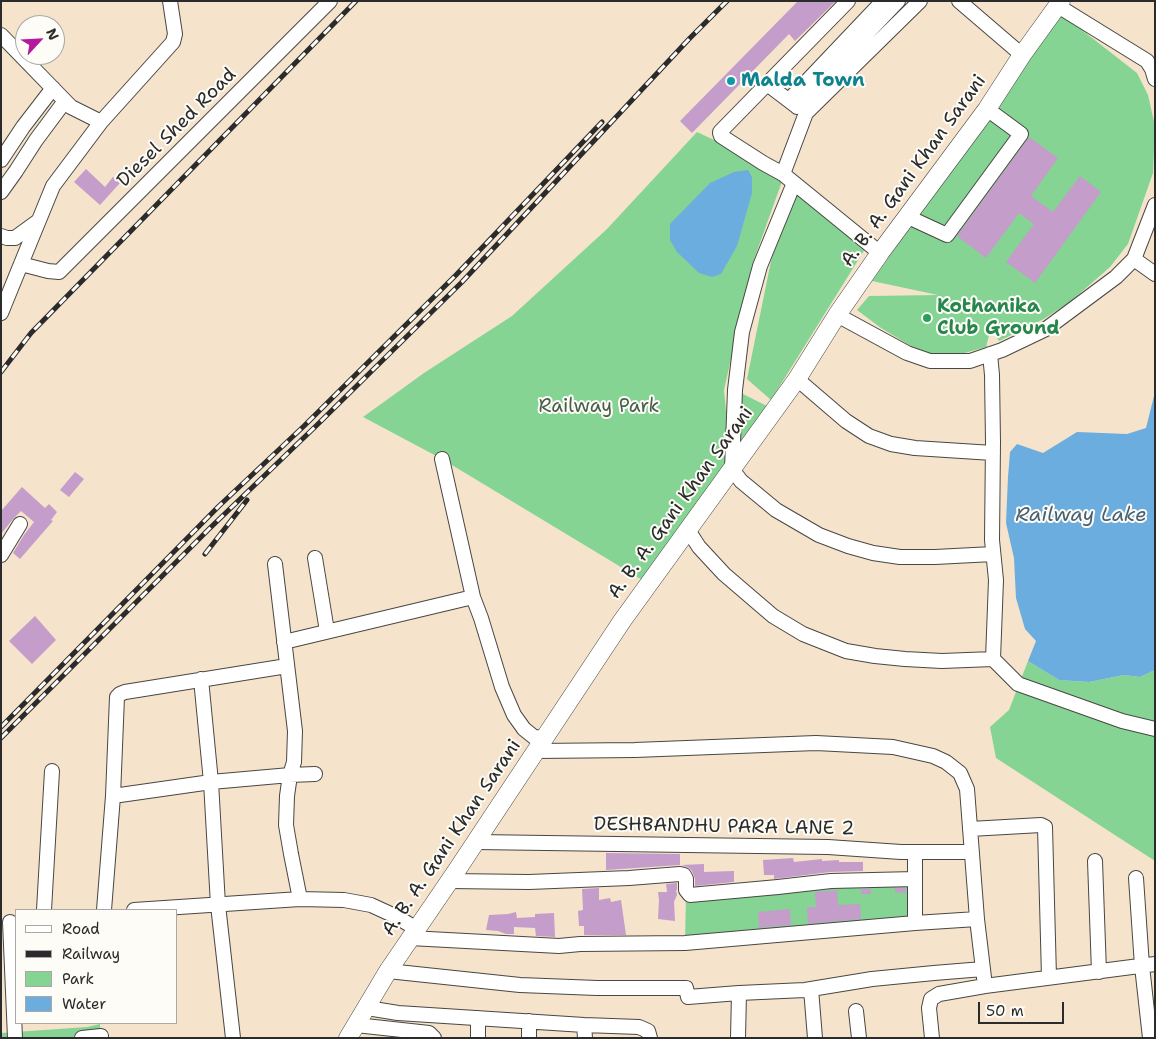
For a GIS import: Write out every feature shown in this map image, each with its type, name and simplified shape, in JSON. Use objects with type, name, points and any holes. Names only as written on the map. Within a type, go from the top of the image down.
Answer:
[{"type":"main road","name":"A. B. A. Gani Khan Sarani","points":[[352,1031],[388,971],[450,881],[622,621],[797,379],[837,315],[906,216],[987,109],[1022,55],[1060,4]]},
{"type":"street","points":[[1,313],[53,186],[101,122],[173,42],[175,34],[170,1]]},
{"type":"street","name":"Diesel Shed Road","points":[[21,264],[59,272],[330,1]]},
{"type":"street","points":[[848,1],[720,133],[763,163],[783,174],[880,253]]},
{"type":"street","points":[[783,174],[797,107],[883,1]]},
{"type":"street","points":[[797,107],[898,1]]},
{"type":"street","points":[[797,107],[920,1]]},
{"type":"street","points":[[959,1],[1022,55]]},
{"type":"street","points":[[1060,4],[1151,59],[1155,79]]},
{"type":"street","points":[[1,35],[71,107],[101,122]]},
{"type":"street","points":[[767,84],[797,107]]},
{"type":"street","points":[[1,160],[53,88]]},
{"type":"street","points":[[1,192],[65,101]]},
{"type":"street","points":[[906,216],[947,236],[1021,134],[987,109]]},
{"type":"street","points":[[794,183],[760,266],[742,332],[735,390],[732,469],[741,481],[776,510],[819,535],[848,546],[873,553],[900,557],[993,554]]},
{"type":"street","points":[[837,315],[907,353],[930,361],[970,361],[1002,350],[1046,329],[1116,277],[1134,259],[1155,205]]},
{"type":"street","points":[[1,236],[15,238],[38,221]]},
{"type":"street","points":[[1134,259],[1155,274]]},
{"type":"street","points":[[990,354],[993,453],[992,540],[996,580],[993,659],[1018,684],[1122,721],[1155,728]]},
{"type":"street","points":[[797,379],[846,422],[869,436],[891,444],[915,448],[993,453]]},
{"type":"street","points":[[442,459],[473,596],[502,687],[514,715],[524,729],[534,736],[540,745],[635,750],[816,743],[893,747],[933,756],[946,762],[960,773],[967,789],[977,919],[985,986]]},
{"type":"street","points":[[1,555],[20,524]]},
{"type":"street","points":[[688,530],[699,547],[724,574],[773,616],[803,634],[846,651],[874,656],[942,661],[993,659]]},
{"type":"street","points":[[315,558],[327,632]]},
{"type":"street","points":[[275,564],[295,731],[294,762],[287,796],[286,826],[300,899]]},
{"type":"street","points":[[284,642],[473,596]]},
{"type":"street","points":[[104,909],[113,796],[117,697],[125,692],[287,666]]},
{"type":"street","points":[[201,679],[211,782],[218,905],[233,1038]]},
{"type":"street","points":[[44,909],[52,771]]},
{"type":"street","points":[[113,796],[211,782],[290,774],[315,774]]},
{"type":"street","points":[[970,829],[1040,825],[1045,827],[1049,977]]},
{"type":"street","name":"DESHBANDHU PARA LANE 2","points":[[476,842],[828,846],[901,852],[972,852]]},
{"type":"street","points":[[915,852],[915,923]]},
{"type":"street","points":[[1095,860],[1099,972]]},
{"type":"street","points":[[450,881],[529,882],[680,874],[684,875],[686,879],[686,890],[690,895],[831,881],[915,878]]},
{"type":"street","points":[[1136,878],[1148,965],[1150,1038]]},
{"type":"street","points":[[151,909],[300,899],[344,900],[370,905],[395,916],[414,934],[559,946],[685,943],[977,919]]},
{"type":"street","points":[[9,922],[15,1038]]},
{"type":"street","points":[[932,1038],[928,1008],[931,1000],[939,994],[1049,977],[1148,965]]},
{"type":"street","points":[[388,971],[520,986],[686,988],[688,998],[812,989],[872,979],[983,969]]},
{"type":"street","points":[[812,989],[815,1038]]},
{"type":"street","points":[[738,1038],[739,993]]},
{"type":"street","points":[[367,1008],[398,1013],[529,1022],[584,1031],[639,1027],[648,1031],[650,1038]]},
{"type":"street","points":[[856,1011],[859,1038]]},
{"type":"street","points":[[478,1018],[478,1038]]},
{"type":"street","points":[[529,1022],[529,1038]]},
{"type":"street","points":[[352,1031],[429,1033],[434,1038]]},
{"type":"street","points":[[82,1038],[101,1032]]},
{"type":"green space","points":[[1060,13],[1137,73],[1148,95],[1155,126],[1153,173],[1128,244],[1110,267],[1070,302],[1042,320],[999,341],[991,327],[986,347],[961,354],[931,354],[911,346],[881,328],[857,310],[869,296],[938,295],[872,281]]},
{"type":"green space","name":"Railway Park","points":[[697,132],[785,173],[752,265],[724,390],[731,465],[735,390],[775,410],[649,584],[442,459],[363,417],[424,373],[512,316],[607,229]]},
{"type":"green space","points":[[796,194],[870,241],[771,400],[747,379],[771,261],[780,230]]},
{"type":"green space","points":[[1028,661],[1059,680],[1089,682],[1124,675],[1140,677],[1155,670],[1155,861],[996,758],[990,727],[1009,710]]},
{"type":"green space","points":[[915,879],[914,922],[685,943],[686,895]]},
{"type":"green space","points":[[100,1024],[101,1038],[1,1038],[1,1033],[87,1027]]},
{"type":"water","points":[[748,170],[752,177],[752,193],[737,246],[721,274],[712,277],[699,273],[677,252],[670,240],[670,224],[710,183],[734,172]]},
{"type":"water","name":"Railway Lake","points":[[1155,392],[1155,670],[1140,677],[1124,675],[1089,682],[1059,680],[1028,661],[1036,641],[1025,629],[1016,598],[1014,558],[1006,523],[1010,452],[1017,444],[1043,453],[1077,432],[1127,434],[1146,428]]},
{"type":"building","name":"Malda Town","points":[[798,1],[836,1],[795,41],[789,34],[692,133],[680,121]]},
{"type":"building","points":[[1029,137],[1058,158],[1031,196],[1053,212],[1080,176],[1101,192],[1035,283],[1006,262],[1034,224],[1019,213],[986,258],[957,236]]},
{"type":"building","points":[[86,169],[105,187],[113,177],[120,183],[100,205],[74,182]]},
{"type":"building","points":[[75,472],[84,479],[69,497],[60,490]]},
{"type":"building","points":[[22,487],[45,508],[49,504],[57,512],[51,520],[53,521],[20,559],[13,553],[34,522],[21,511],[1,534],[1,511]]},
{"type":"building","points":[[35,616],[56,640],[32,664],[9,641]]},
{"type":"building","points":[[606,853],[680,854],[680,865],[606,870]]},
{"type":"building","points":[[793,858],[794,862],[822,859],[822,861],[863,862],[863,871],[830,872],[774,879],[774,875],[764,875],[763,860]]},
{"type":"building","points":[[704,864],[704,872],[734,871],[734,882],[695,886],[692,871],[682,865]]},
{"type":"building","points":[[677,883],[677,895],[674,902],[675,921],[658,919],[658,892],[667,892],[666,884]]},
{"type":"building","points":[[599,888],[599,900],[610,898],[611,902],[621,900],[626,935],[584,935],[584,926],[579,926],[578,911],[583,910],[582,889]]},
{"type":"building","points":[[895,888],[906,888],[906,893],[895,892]]},
{"type":"building","points":[[861,889],[871,889],[871,894],[861,894]]},
{"type":"building","points":[[837,890],[838,905],[860,904],[861,919],[808,924],[807,907],[816,907],[815,892]]},
{"type":"building","points":[[790,909],[791,925],[759,928],[758,912]]},
{"type":"building","points":[[516,912],[517,918],[535,917],[535,914],[554,913],[555,937],[536,936],[535,928],[514,927],[514,934],[486,930],[489,915]]},
{"type":"railway","points":[[1,372],[31,333],[356,1]]},
{"type":"railway","points":[[1,738],[209,529],[462,282],[690,38],[727,1]]},
{"type":"railway","points":[[1,727],[219,506],[304,426],[456,275],[602,122]]},
{"type":"railway","points":[[205,554],[247,500]]},
{"type":"place","name":"Malda Town","points":[[731,81]]},
{"type":"place","name":"Kothanika Club Ground","points":[[927,318]]}]
